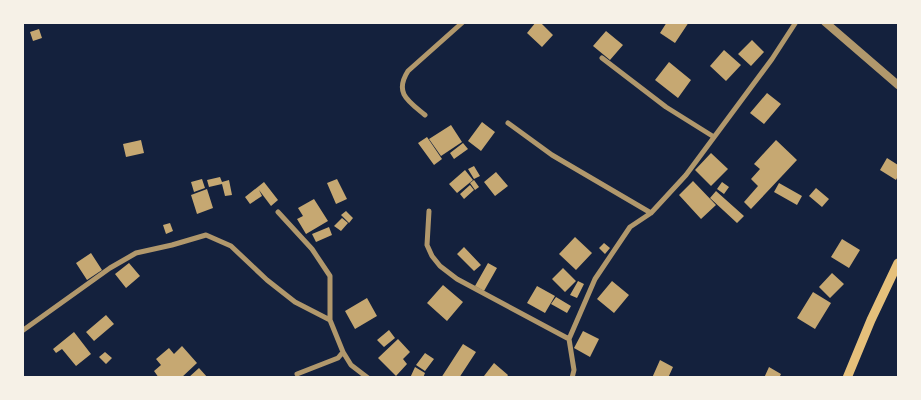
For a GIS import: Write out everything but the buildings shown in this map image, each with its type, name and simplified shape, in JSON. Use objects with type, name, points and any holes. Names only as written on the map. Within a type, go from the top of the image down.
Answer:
[{"type":"main road","points":[[847,378],[871,320],[898,263]]},
{"type":"street","points":[[424,115],[408,101],[402,90],[402,80],[408,70],[463,22]]},
{"type":"street","points":[[572,378],[574,370],[569,338],[595,279],[630,227],[651,214],[686,175],[772,59],[796,22]]},
{"type":"street","points":[[825,22],[898,85]]},
{"type":"street","points":[[602,58],[666,107],[714,137]]},
{"type":"street","points":[[508,123],[552,155],[651,214]]},
{"type":"street","points":[[429,211],[427,245],[432,256],[440,266],[457,279],[569,338]]},
{"type":"street","points":[[278,212],[312,249],[330,276],[330,320],[343,352],[351,365],[368,378]]},
{"type":"street","points":[[22,331],[110,268],[136,253],[206,235],[231,246],[267,280],[295,302],[330,320]]},
{"type":"street","points":[[297,374],[338,358],[343,352]]}]
